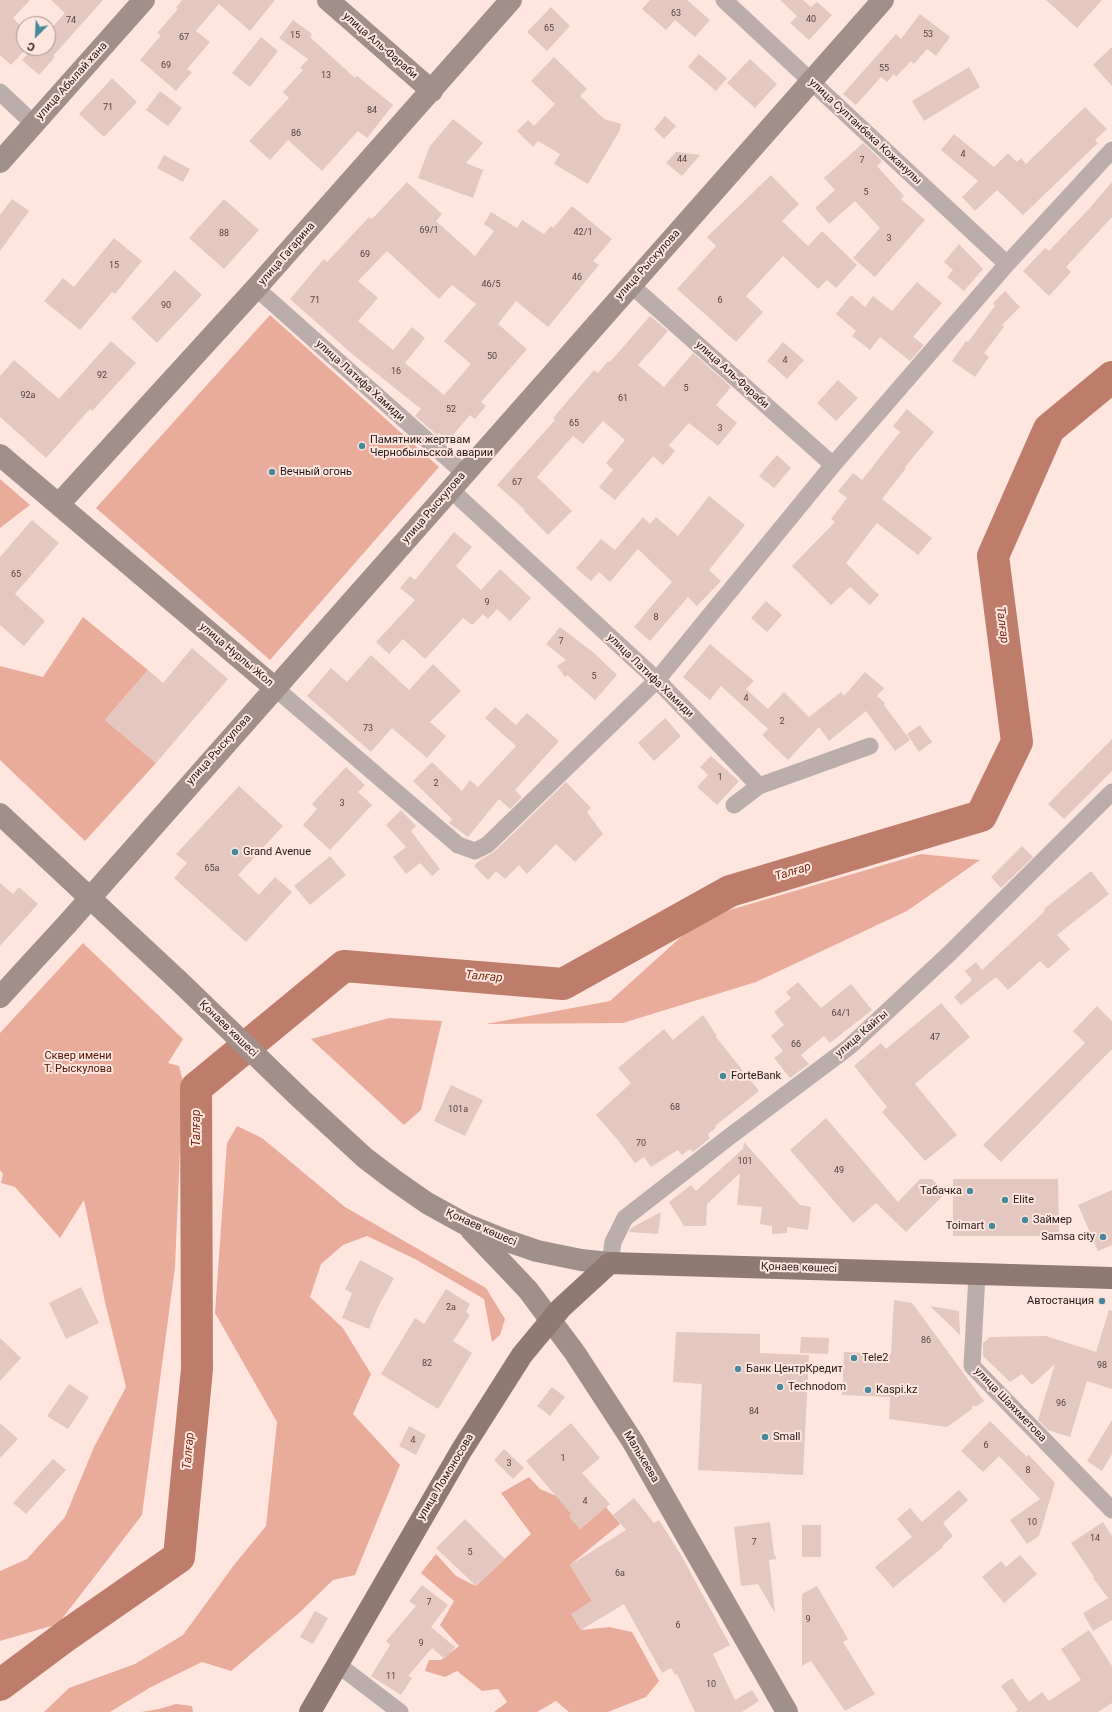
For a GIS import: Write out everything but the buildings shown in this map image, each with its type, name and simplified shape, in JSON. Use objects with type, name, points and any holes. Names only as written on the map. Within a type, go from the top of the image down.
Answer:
[{"type":"main road","name":"улица Абылай хана","points":[[0,162],[144,0]]},
{"type":"main road","name":"улица Аль-Фараби","points":[[328,0],[432,91]]},
{"type":"main road","name":"улица Гагарина","points":[[59,504],[256,288],[511,0]]},
{"type":"main road","name":"улица Рыскулова","points":[[0,997],[883,0]]},
{"type":"main road","name":"улица Нурлы Жол","points":[[0,455],[275,688]]},
{"type":"main road","name":"Қонаев көшесі","points":[[0,814],[365,1158],[427,1203],[465,1224],[537,1251],[581,1260],[610,1263],[1112,1278]]},
{"type":"main road","name":"Малькеева","points":[[465,1224],[528,1290],[575,1353],[633,1442],[787,1712]]},
{"type":"main road","name":"улица Ломоносова","points":[[310,1712],[461,1451],[522,1355],[551,1320],[610,1263]]},
{"type":"street","name":"улица Султанбека Кожанулы","points":[[724,0],[1007,264]]},
{"type":"street","points":[[0,92],[34,124]]},
{"type":"street","points":[[657,680],[833,465],[1007,264],[1112,150]]},
{"type":"street","name":"улица Аль-Фараби","points":[[631,285],[833,465]]},
{"type":"street","name":"улица Латифа Хамиди","points":[[256,288],[464,473]]},
{"type":"street","name":"улица Латифа Хамиди","points":[[450,489],[657,680],[759,786]]},
{"type":"street","name":"улица Нурлы Жол","points":[[275,688],[458,845],[475,851],[487,845],[657,680]]},
{"type":"street","points":[[734,805],[759,786],[870,746]]},
{"type":"street","name":"улица Кайгы","points":[[610,1263],[612,1242],[625,1218],[729,1137],[849,1047],[950,953],[1112,792]]},
{"type":"street","name":"улица Шаяхметова","points":[[977,1274],[972,1366],[1112,1510]]},
{"type":"street","points":[[337,1664],[400,1712]]},
{"type":"green space","points":[[270,315],[439,467],[270,660],[96,508]]},
{"type":"green space","points":[[0,479],[30,505],[0,528]]},
{"type":"green space","points":[[83,617],[148,670],[105,720],[156,763],[85,841],[0,760],[0,666],[43,677]]},
{"type":"green space","points":[[921,854],[980,860],[907,911],[756,982],[623,1023],[486,1024],[610,1001],[702,918]]},
{"type":"green space","name":"Сквер имени Т. Рыскулова","points":[[83,943],[183,1039],[168,1063],[179,1066],[183,1081],[175,1267],[142,1515],[58,1624],[0,1641],[0,1571],[27,1559],[65,1517],[94,1447],[126,1387],[105,1302],[84,1200],[60,1238],[15,1187],[1,1183],[3,1174],[0,1170],[0,1033]]},
{"type":"green space","points":[[389,1018],[442,1021],[421,1110],[404,1125],[311,1039]]},
{"type":"green space","points":[[237,1126],[262,1138],[345,1207],[486,1288],[505,1319],[500,1335],[492,1342],[484,1299],[415,1259],[367,1236],[343,1245],[321,1264],[310,1297],[343,1328],[371,1374],[353,1414],[400,1465],[355,1575],[333,1580],[299,1613],[231,1671],[202,1662],[151,1687],[110,1712],[44,1712],[69,1688],[135,1664],[183,1635],[234,1565],[266,1526],[277,1422],[215,1313],[227,1143]]},
{"type":"green space","points":[[529,1477],[540,1489],[568,1501],[573,1509],[570,1517],[580,1529],[605,1506],[620,1524],[570,1565],[592,1601],[572,1614],[581,1630],[609,1627],[632,1632],[659,1681],[646,1697],[608,1712],[569,1712],[556,1701],[537,1712],[494,1712],[507,1702],[498,1689],[482,1691],[457,1671],[445,1677],[425,1671],[429,1660],[441,1660],[459,1646],[440,1625],[454,1601],[421,1573],[436,1554],[456,1576],[476,1586],[531,1534],[501,1493]]},
{"type":"green space","points":[[176,1704],[192,1706],[193,1712],[141,1712],[159,1709]]},
{"type":"waterway","name":"Талғар","points":[[0,1685],[67,1635],[179,1557],[197,1369],[196,1088],[344,966],[563,984],[730,891],[981,816],[1017,742],[993,556],[1049,429],[1112,377]]},
{"type":"place","name":"Памятник жертвам Чернобыльской аварии","points":[[362,446]]},
{"type":"place","name":"Вечный огонь","points":[[272,472]]},
{"type":"place","name":"Grand Avenue","points":[[235,852]]},
{"type":"place","name":"ForteBank","points":[[723,1076]]},
{"type":"place","name":"Табачка","points":[[970,1191]]},
{"type":"place","name":"Elite","points":[[1005,1200]]},
{"type":"place","name":"Займер","points":[[1025,1220]]},
{"type":"place","name":"Toimart","points":[[992,1226]]},
{"type":"place","name":"Samsa city","points":[[1103,1237]]},
{"type":"place","name":"Автостанция","points":[[1102,1301]]},
{"type":"place","name":"Tele2","points":[[854,1358]]},
{"type":"place","name":"Банк ЦентрКредит","points":[[738,1369]]},
{"type":"place","name":"Technodom","points":[[780,1387]]},
{"type":"place","name":"Kaspi.kz","points":[[868,1390]]},
{"type":"place","name":"Small","points":[[765,1437]]}]
